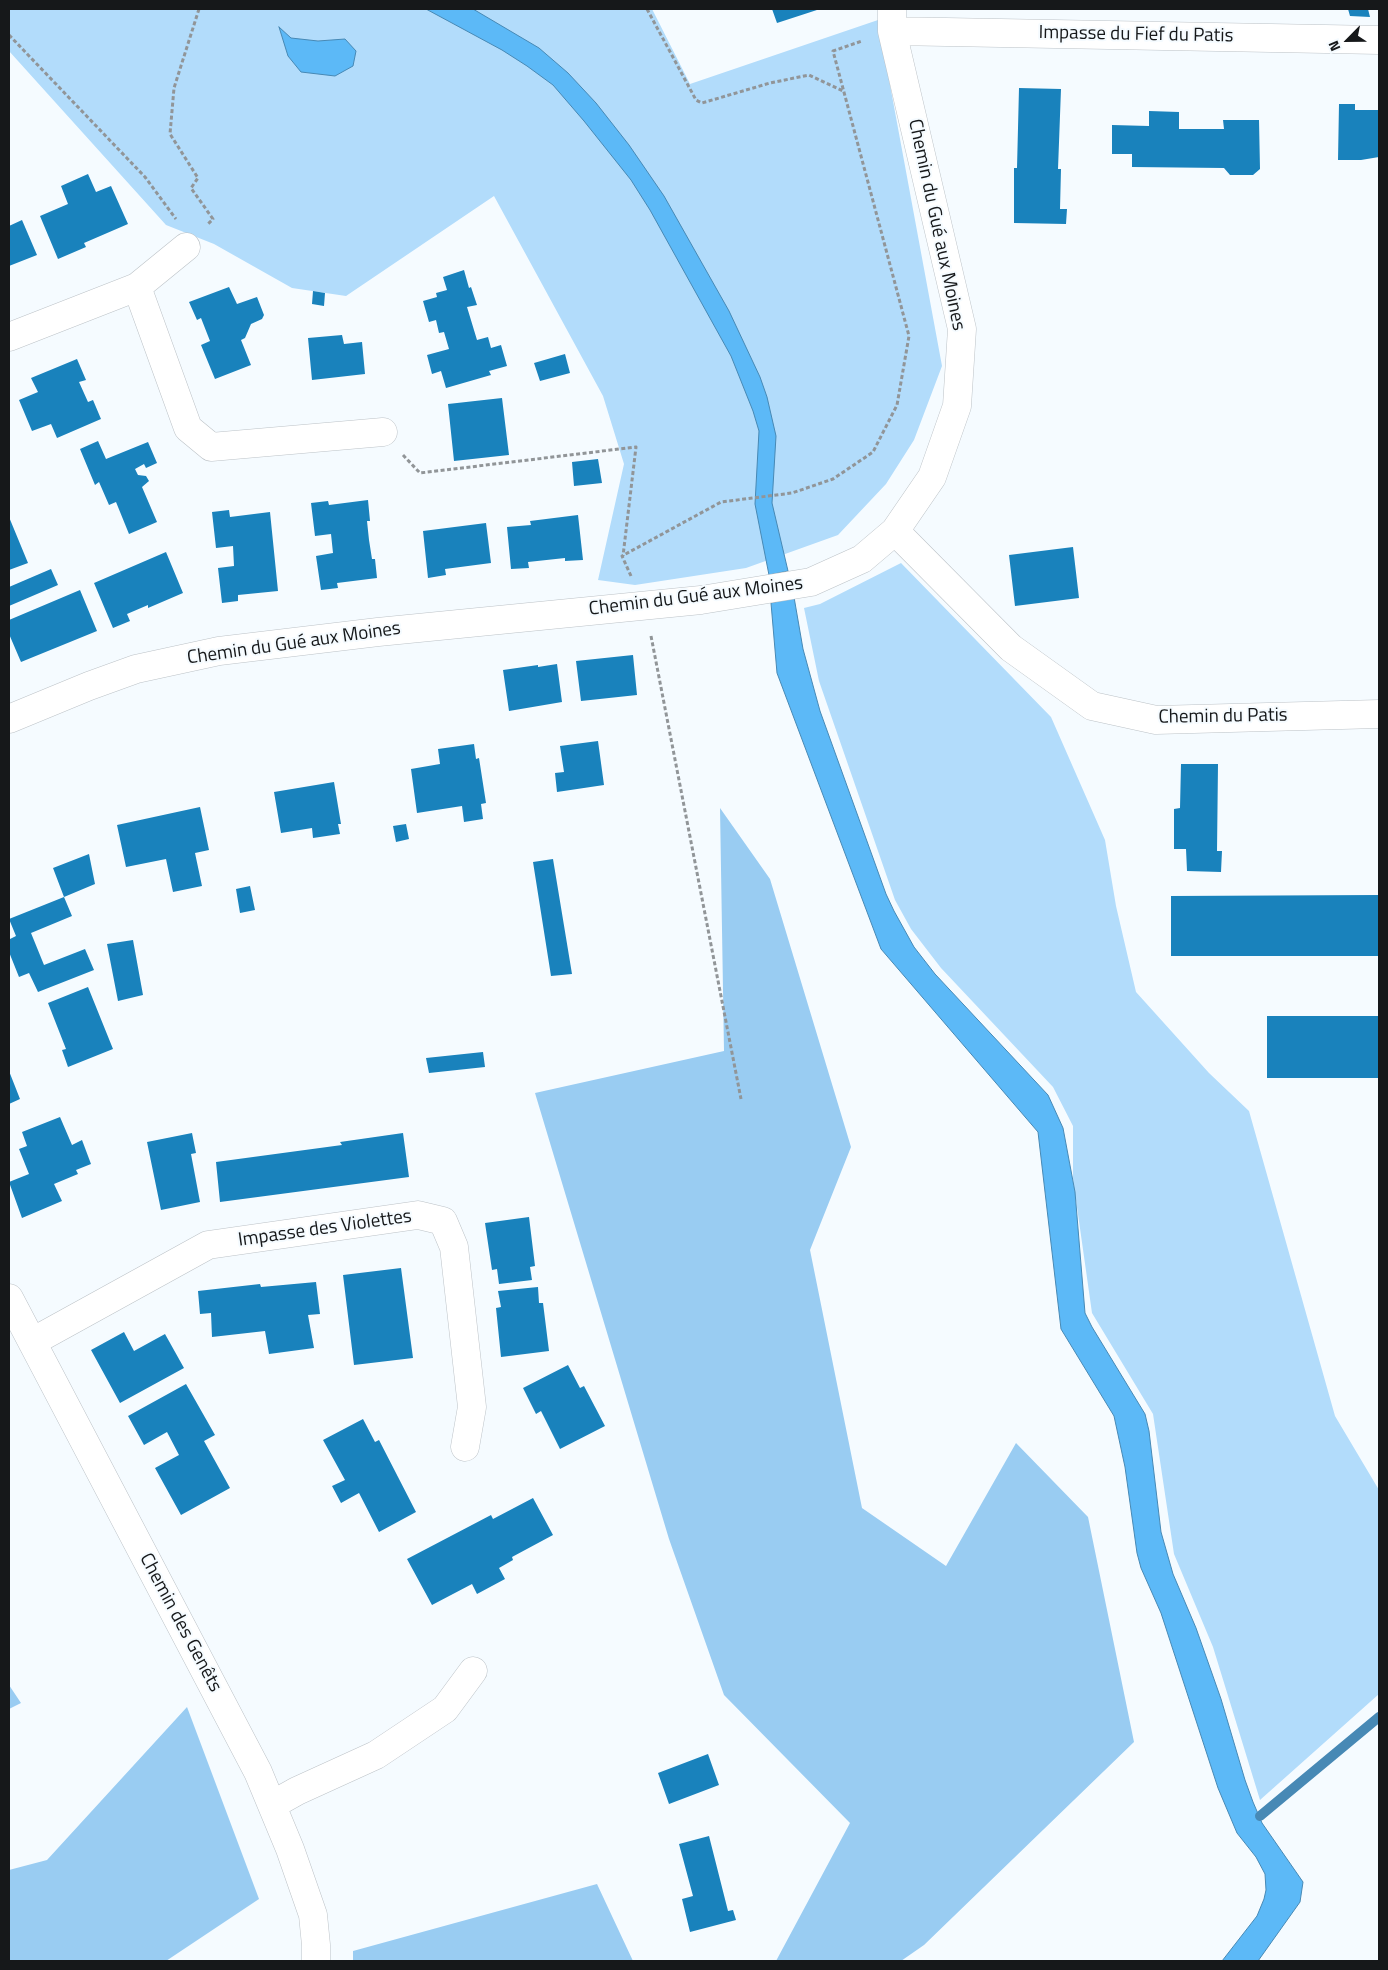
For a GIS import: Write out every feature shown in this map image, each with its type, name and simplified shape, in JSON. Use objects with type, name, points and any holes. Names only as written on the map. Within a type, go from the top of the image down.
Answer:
[{"type":"street","name":"Impasse du Fief du Patis","points":[[892,20],[1379,40]]},
{"type":"street","name":"Chemin du Gué aux Moines","points":[[9,719],[136,669],[219,651],[378,632],[701,600],[810,582],[862,559],[895,531],[932,477],[957,406],[962,329],[892,20]]},
{"type":"street","points":[[9,337],[136,287],[186,247]]},
{"type":"street","points":[[136,287],[188,428],[212,447],[383,432]]},
{"type":"street","name":"Chemin du Patis","points":[[895,531],[1011,648],[1092,706],[1156,720],[1379,714]]},
{"type":"street","name":"Impasse des Violettes","points":[[32,1342],[208,1245],[418,1215],[443,1221],[454,1247],[472,1407],[465,1447]]},
{"type":"street","name":"Chemin des Genêts","points":[[9,1298],[258,1772],[290,1849],[313,1915],[316,1961]]},
{"type":"street","points":[[272,1805],[297,1791],[376,1755],[438,1714],[445,1708],[473,1671]]},
{"type":"path","points":[[186,247],[213,218],[191,188],[198,178],[170,134],[174,88],[199,9]]},
{"type":"path","points":[[647,9],[696,100],[702,103],[770,83],[810,75],[843,91]]},
{"type":"path","points":[[622,556],[721,502],[792,493],[833,479],[873,452],[897,404],[909,336],[832,50],[892,20]]},
{"type":"path","points":[[9,35],[145,177],[190,238],[186,247]]},
{"type":"path","points":[[383,432],[420,473],[636,447],[622,556],[645,606],[741,1099]]},
{"type":"shaded area","points":[[9,9],[652,9],[690,84],[878,20],[942,366],[914,440],[886,484],[838,535],[746,568],[635,585],[598,580],[624,464],[603,396],[494,196],[346,296],[292,288],[214,244],[166,225],[9,51]]},
{"type":"shaded area","points":[[426,9],[473,9],[539,48],[568,73],[596,103],[629,145],[664,196],[729,311],[760,377],[767,397],[776,436],[772,503],[788,571],[769,575],[755,504],[759,431],[731,356],[650,210],[631,180],[553,85],[502,50]]},
{"type":"shaded area","points":[[279,27],[291,38],[318,41],[345,39],[356,51],[353,66],[335,76],[301,72],[288,56]]},
{"type":"shaded area","points":[[901,563],[1051,717],[1105,840],[1116,906],[1136,992],[1209,1073],[1249,1111],[1335,1416],[1379,1490],[1379,1694],[1260,1800],[1213,1647],[1174,1554],[1153,1414],[1092,1313],[1073,1179],[1073,1126],[1053,1087],[941,968],[911,929],[895,900],[819,681],[804,608],[820,604]]},
{"type":"shaded area","points":[[794,597],[803,649],[820,711],[886,894],[894,911],[914,947],[935,974],[1048,1095],[1063,1128],[1075,1192],[1085,1313],[1145,1414],[1149,1431],[1161,1532],[1173,1574],[1196,1628],[1221,1699],[1253,1802],[1262,1823],[1303,1882],[1300,1902],[1258,1961],[1222,1961],[1257,1916],[1266,1890],[1265,1874],[1256,1857],[1237,1833],[1218,1788],[1161,1613],[1141,1568],[1137,1553],[1125,1467],[1114,1416],[1061,1329],[1038,1132],[881,949],[777,673],[771,603]]},
{"type":"shaded area","points":[[720,808],[770,879],[851,1147],[810,1250],[862,1508],[946,1566],[1016,1443],[1088,1517],[1134,1742],[924,1945],[901,1961],[776,1961],[850,1823],[724,1695],[669,1539],[535,1093],[724,1051]]},
{"type":"shaded area","points":[[9,1685],[21,1703],[9,1709]]},
{"type":"shaded area","points":[[187,1707],[259,1899],[166,1961],[9,1961],[9,1870],[47,1860]]},
{"type":"shaded area","points":[[597,1884],[633,1961],[353,1961],[353,1951]]},
{"type":"building","points":[[772,9],[820,9],[777,23]]},
{"type":"building","points":[[1348,9],[1368,9],[1370,17],[1350,16]]},
{"type":"building","points":[[1019,88],[1061,89],[1058,169],[1061,169],[1060,209],[1067,209],[1066,224],[1014,223],[1014,168],[1017,168]]},
{"type":"building","points":[[1339,104],[1355,104],[1355,110],[1379,110],[1379,157],[1361,160],[1338,160]]},
{"type":"building","points":[[1149,111],[1179,112],[1179,129],[1224,129],[1223,120],[1259,120],[1260,169],[1253,175],[1230,175],[1224,168],[1132,167],[1132,154],[1112,154],[1112,125],[1149,126]]},
{"type":"building","points":[[88,174],[96,192],[111,186],[128,224],[84,243],[86,247],[58,259],[40,216],[68,204],[61,186]]},
{"type":"building","points":[[22,220],[37,255],[9,266],[9,226]]},
{"type":"building","points":[[464,270],[469,288],[471,287],[477,305],[467,307],[477,340],[488,337],[491,348],[501,345],[507,366],[489,371],[491,375],[446,388],[441,371],[432,374],[427,355],[449,349],[444,332],[439,333],[436,320],[429,322],[423,301],[437,297],[436,293],[447,290],[443,277]]},
{"type":"building","points":[[229,287],[237,304],[257,297],[264,315],[262,319],[251,324],[245,338],[241,340],[251,365],[215,379],[201,345],[210,341],[201,318],[197,320],[189,302]]},
{"type":"building","points":[[313,291],[325,293],[324,306],[312,304]]},
{"type":"building","points":[[342,335],[344,344],[362,342],[365,374],[312,380],[308,338]]},
{"type":"building","points":[[565,354],[570,373],[540,381],[534,363]]},
{"type":"building","points":[[77,359],[86,380],[79,382],[88,402],[93,400],[101,419],[57,438],[51,424],[32,431],[19,400],[38,392],[31,378]]},
{"type":"building","points":[[502,398],[509,455],[454,461],[448,404]]},
{"type":"building","points":[[98,441],[106,459],[148,442],[157,463],[146,468],[144,464],[135,469],[138,475],[146,476],[149,481],[142,487],[157,522],[129,534],[116,502],[109,505],[99,482],[95,485],[80,449]]},
{"type":"building","points":[[598,459],[602,483],[574,486],[572,462]]},
{"type":"building","points":[[368,500],[370,521],[367,521],[369,540],[372,559],[375,559],[377,578],[337,583],[338,588],[321,590],[316,556],[333,553],[331,534],[315,536],[311,503],[328,501],[329,505]]},
{"type":"building","points":[[229,510],[230,517],[270,512],[278,591],[238,595],[238,601],[222,603],[218,568],[234,566],[233,546],[216,548],[212,512]]},
{"type":"building","points":[[578,515],[583,560],[565,561],[565,558],[528,562],[529,568],[511,569],[507,527],[531,525],[530,521]]},
{"type":"building","points":[[9,517],[28,563],[9,570]]},
{"type":"building","points":[[486,523],[491,563],[445,569],[446,575],[428,578],[423,531]]},
{"type":"building","points":[[1073,547],[1079,598],[1015,606],[1009,555]]},
{"type":"building","points":[[166,552],[183,593],[148,608],[148,605],[127,614],[130,621],[113,628],[94,583]]},
{"type":"building","points":[[51,569],[58,585],[9,606],[9,587]]},
{"type":"building","points":[[80,590],[97,631],[21,662],[9,634],[9,620]]},
{"type":"building","points":[[633,655],[637,695],[581,701],[576,661]]},
{"type":"building","points":[[557,664],[562,702],[509,711],[503,670]]},
{"type":"building","points":[[598,741],[604,785],[557,792],[555,773],[564,772],[560,746]]},
{"type":"building","points":[[474,744],[476,759],[479,758],[486,803],[481,804],[483,819],[464,822],[462,806],[417,813],[411,769],[440,764],[438,749]]},
{"type":"building","points":[[1181,764],[1218,764],[1217,851],[1222,851],[1221,872],[1187,871],[1186,849],[1174,849],[1174,809],[1180,808]]},
{"type":"building","points":[[334,782],[341,824],[338,824],[340,834],[313,838],[312,828],[281,833],[274,792]]},
{"type":"building","points":[[200,807],[209,850],[195,853],[202,886],[173,892],[166,859],[126,867],[117,825]]},
{"type":"building","points":[[406,824],[409,839],[396,842],[393,826]]},
{"type":"building","points":[[89,854],[95,884],[64,897],[53,868]]},
{"type":"building","points":[[553,859],[572,974],[551,976],[533,862]]},
{"type":"building","points":[[250,886],[255,910],[240,913],[236,889]]},
{"type":"building","points":[[1379,895],[1379,956],[1171,956],[1171,896]]},
{"type":"building","points":[[64,897],[72,916],[31,933],[44,965],[85,949],[94,970],[38,992],[29,973],[19,977],[9,952],[10,939],[16,936],[9,919]]},
{"type":"building","points":[[133,940],[143,995],[118,1001],[107,944]]},
{"type":"building","points":[[88,987],[113,1049],[68,1067],[62,1050],[66,1049],[48,1003]]},
{"type":"building","points":[[1267,1016],[1379,1016],[1379,1078],[1267,1078]]},
{"type":"building","points":[[483,1052],[485,1067],[429,1073],[426,1058]]},
{"type":"building","points":[[9,1071],[20,1099],[9,1104]]},
{"type":"building","points":[[60,1117],[72,1145],[82,1140],[91,1164],[76,1170],[78,1174],[54,1184],[62,1201],[22,1218],[9,1182],[29,1174],[19,1149],[27,1146],[22,1132]]},
{"type":"building","points":[[192,1133],[196,1153],[191,1154],[200,1202],[161,1210],[147,1142]]},
{"type":"building","points":[[403,1133],[409,1177],[220,1202],[216,1162],[342,1145],[340,1142]]},
{"type":"building","points":[[529,1217],[535,1266],[530,1267],[532,1280],[499,1284],[497,1269],[492,1270],[485,1223]]},
{"type":"building","points":[[401,1268],[413,1358],[354,1365],[343,1275]]},
{"type":"building","points":[[316,1282],[320,1314],[308,1315],[314,1348],[269,1354],[265,1331],[212,1337],[211,1313],[200,1314],[198,1291],[260,1284],[261,1287]]},
{"type":"building","points":[[538,1287],[539,1303],[543,1303],[549,1351],[501,1357],[496,1308],[501,1307],[498,1291]]},
{"type":"building","points":[[124,1332],[134,1351],[165,1334],[184,1368],[120,1403],[91,1350]]},
{"type":"building","points":[[568,1365],[580,1388],[584,1386],[605,1426],[560,1449],[541,1411],[536,1414],[523,1388]]},
{"type":"building","points":[[186,1384],[215,1435],[204,1441],[230,1488],[181,1515],[155,1468],[179,1455],[167,1432],[144,1445],[128,1416]]},
{"type":"building","points":[[363,1419],[375,1442],[379,1440],[416,1512],[379,1532],[359,1493],[341,1503],[332,1486],[345,1480],[323,1440]]},
{"type":"building","points":[[533,1498],[553,1535],[512,1557],[513,1560],[499,1568],[505,1579],[477,1594],[472,1584],[432,1605],[407,1559],[491,1515],[493,1519]]},
{"type":"building","points":[[708,1754],[719,1785],[669,1804],[658,1773]]},
{"type":"building","points":[[709,1836],[728,1911],[733,1910],[736,1920],[690,1932],[682,1899],[693,1896],[679,1844]]},
{"type":"waterway","points":[[1260,1816],[1379,1717]]}]
